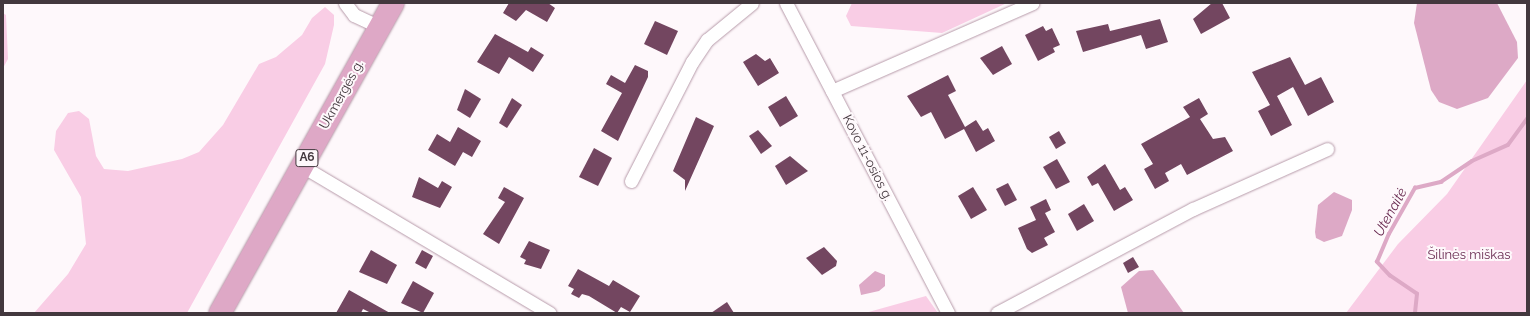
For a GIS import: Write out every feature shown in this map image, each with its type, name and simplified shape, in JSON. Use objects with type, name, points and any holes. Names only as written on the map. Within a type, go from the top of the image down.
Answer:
[{"type":"highway","name":"Ukmergės g.","points":[[220,313],[393,3]]},
{"type":"street","points":[[345,3],[354,15],[380,27]]},
{"type":"street","points":[[631,181],[692,62],[706,40],[752,3]]},
{"type":"street","name":"Kovo 11-osios g.","points":[[786,3],[948,313]]},
{"type":"street","points":[[832,91],[1032,3]]},
{"type":"street","points":[[997,313],[1193,209],[1327,149]]},
{"type":"street","points":[[302,166],[550,313]]},
{"type":"green space","points":[[852,3],[1007,3],[942,33],[851,26],[846,16]]},
{"type":"green space","points":[[325,7],[334,15],[334,25],[325,64],[187,313],[34,313],[68,274],[86,244],[81,197],[54,150],[56,131],[68,113],[79,111],[89,119],[96,156],[104,169],[128,171],[182,159],[199,152],[223,125],[259,64],[276,57],[302,35],[312,18]]},
{"type":"green space","points":[[3,13],[6,15],[8,59],[3,68]]},
{"type":"green space","name":"Šilinės miškas","points":[[1527,80],[1527,313],[1346,313],[1398,244],[1447,194]]},
{"type":"green space","points":[[926,296],[938,313],[865,313]]},
{"type":"shaded area","points":[[1417,3],[1497,3],[1517,42],[1518,58],[1488,98],[1457,109],[1439,102],[1431,90],[1414,23]]},
{"type":"shaded area","points":[[1334,192],[1352,200],[1352,210],[1342,236],[1324,242],[1316,238],[1315,232],[1318,205]]},
{"type":"shaded area","points":[[1153,270],[1184,313],[1128,313],[1121,287],[1139,271]]},
{"type":"shaded area","points":[[875,271],[885,275],[885,286],[879,291],[861,295],[859,285]]},
{"type":"building","points":[[509,3],[548,3],[555,8],[547,22],[526,10],[516,21],[503,13]]},
{"type":"building","points":[[1212,3],[1222,3],[1230,18],[1201,34],[1193,19]]},
{"type":"building","points":[[1160,19],[1168,42],[1146,49],[1141,35],[1083,52],[1076,31],[1108,24],[1110,31]]},
{"type":"building","points":[[655,21],[678,31],[667,55],[644,44]]},
{"type":"building","points":[[1043,26],[1046,31],[1052,28],[1060,45],[1053,48],[1055,52],[1038,61],[1025,35]]},
{"type":"building","points":[[495,34],[528,52],[531,47],[544,55],[533,72],[509,57],[499,74],[477,62]]},
{"type":"building","points":[[1002,46],[1012,64],[993,75],[980,58]]},
{"type":"building","points":[[756,54],[765,61],[770,58],[779,73],[758,86],[743,62]]},
{"type":"building","points":[[1290,57],[1305,85],[1321,77],[1334,102],[1308,116],[1293,87],[1277,96],[1292,125],[1271,136],[1258,111],[1270,105],[1252,72]]},
{"type":"building","points":[[635,65],[648,71],[648,77],[618,141],[601,131],[622,93],[606,84],[611,75],[625,83]]},
{"type":"building","points":[[948,75],[956,91],[948,95],[965,127],[976,120],[983,131],[988,128],[995,141],[976,152],[964,129],[945,139],[931,112],[921,117],[907,96]]},
{"type":"building","points":[[465,89],[481,99],[470,118],[457,110]]},
{"type":"building","points":[[786,96],[798,116],[780,127],[768,107]]},
{"type":"building","points":[[512,98],[522,105],[507,128],[499,123]]},
{"type":"building","points":[[1199,98],[1208,114],[1200,119],[1213,139],[1225,137],[1233,151],[1187,175],[1181,164],[1165,173],[1169,181],[1155,189],[1144,169],[1153,164],[1141,144],[1190,117],[1183,107]]},
{"type":"building","points":[[696,117],[714,126],[685,191],[685,180],[673,171]]},
{"type":"building","points":[[458,127],[481,141],[472,157],[463,152],[455,166],[428,150],[437,134],[450,142]]},
{"type":"building","points":[[758,130],[772,146],[761,154],[749,136]]},
{"type":"building","points":[[1059,131],[1066,143],[1056,149],[1049,137]]},
{"type":"building","points":[[594,148],[612,158],[598,186],[579,177]]},
{"type":"building","points":[[790,156],[808,171],[786,185],[775,166]]},
{"type":"building","points":[[1057,159],[1070,182],[1056,189],[1043,167]]},
{"type":"building","points":[[1105,164],[1120,190],[1125,187],[1133,200],[1114,211],[1098,183],[1092,186],[1087,177]]},
{"type":"building","points":[[419,177],[438,188],[442,181],[452,187],[440,208],[412,197]]},
{"type":"building","points":[[1008,183],[1017,200],[1005,206],[996,189]]},
{"type":"building","points":[[504,187],[524,198],[499,244],[483,234],[505,202],[498,198]]},
{"type":"building","points":[[973,187],[987,210],[971,219],[958,196]]},
{"type":"building","points":[[1046,199],[1051,210],[1045,213],[1055,232],[1044,238],[1048,245],[1032,253],[1027,249],[1018,228],[1036,220],[1030,207]]},
{"type":"building","points":[[1084,204],[1094,221],[1077,231],[1068,214]]},
{"type":"building","points":[[529,241],[550,250],[541,269],[524,264],[526,260],[520,257]]},
{"type":"building","points":[[824,247],[837,261],[836,266],[822,275],[806,258]]},
{"type":"building","points":[[371,250],[397,265],[387,284],[359,272]]},
{"type":"building","points":[[422,250],[433,256],[426,269],[415,263]]},
{"type":"building","points":[[1133,257],[1139,267],[1128,273],[1123,263]]},
{"type":"building","points":[[578,269],[609,286],[613,280],[640,296],[630,312],[621,307],[617,313],[589,296],[582,294],[579,298],[571,294],[574,289],[568,286]]},
{"type":"building","points":[[413,281],[434,293],[423,313],[401,303]]},
{"type":"building","points":[[349,290],[390,313],[371,313],[363,309],[361,313],[336,313]]},
{"type":"building","points":[[727,302],[734,313],[711,313]]},
{"type":"waterway","name":"Utenaitė","points":[[1415,313],[1417,294],[1390,276],[1377,262],[1389,234],[1415,188],[1441,182],[1472,161],[1508,145],[1527,119]]}]
